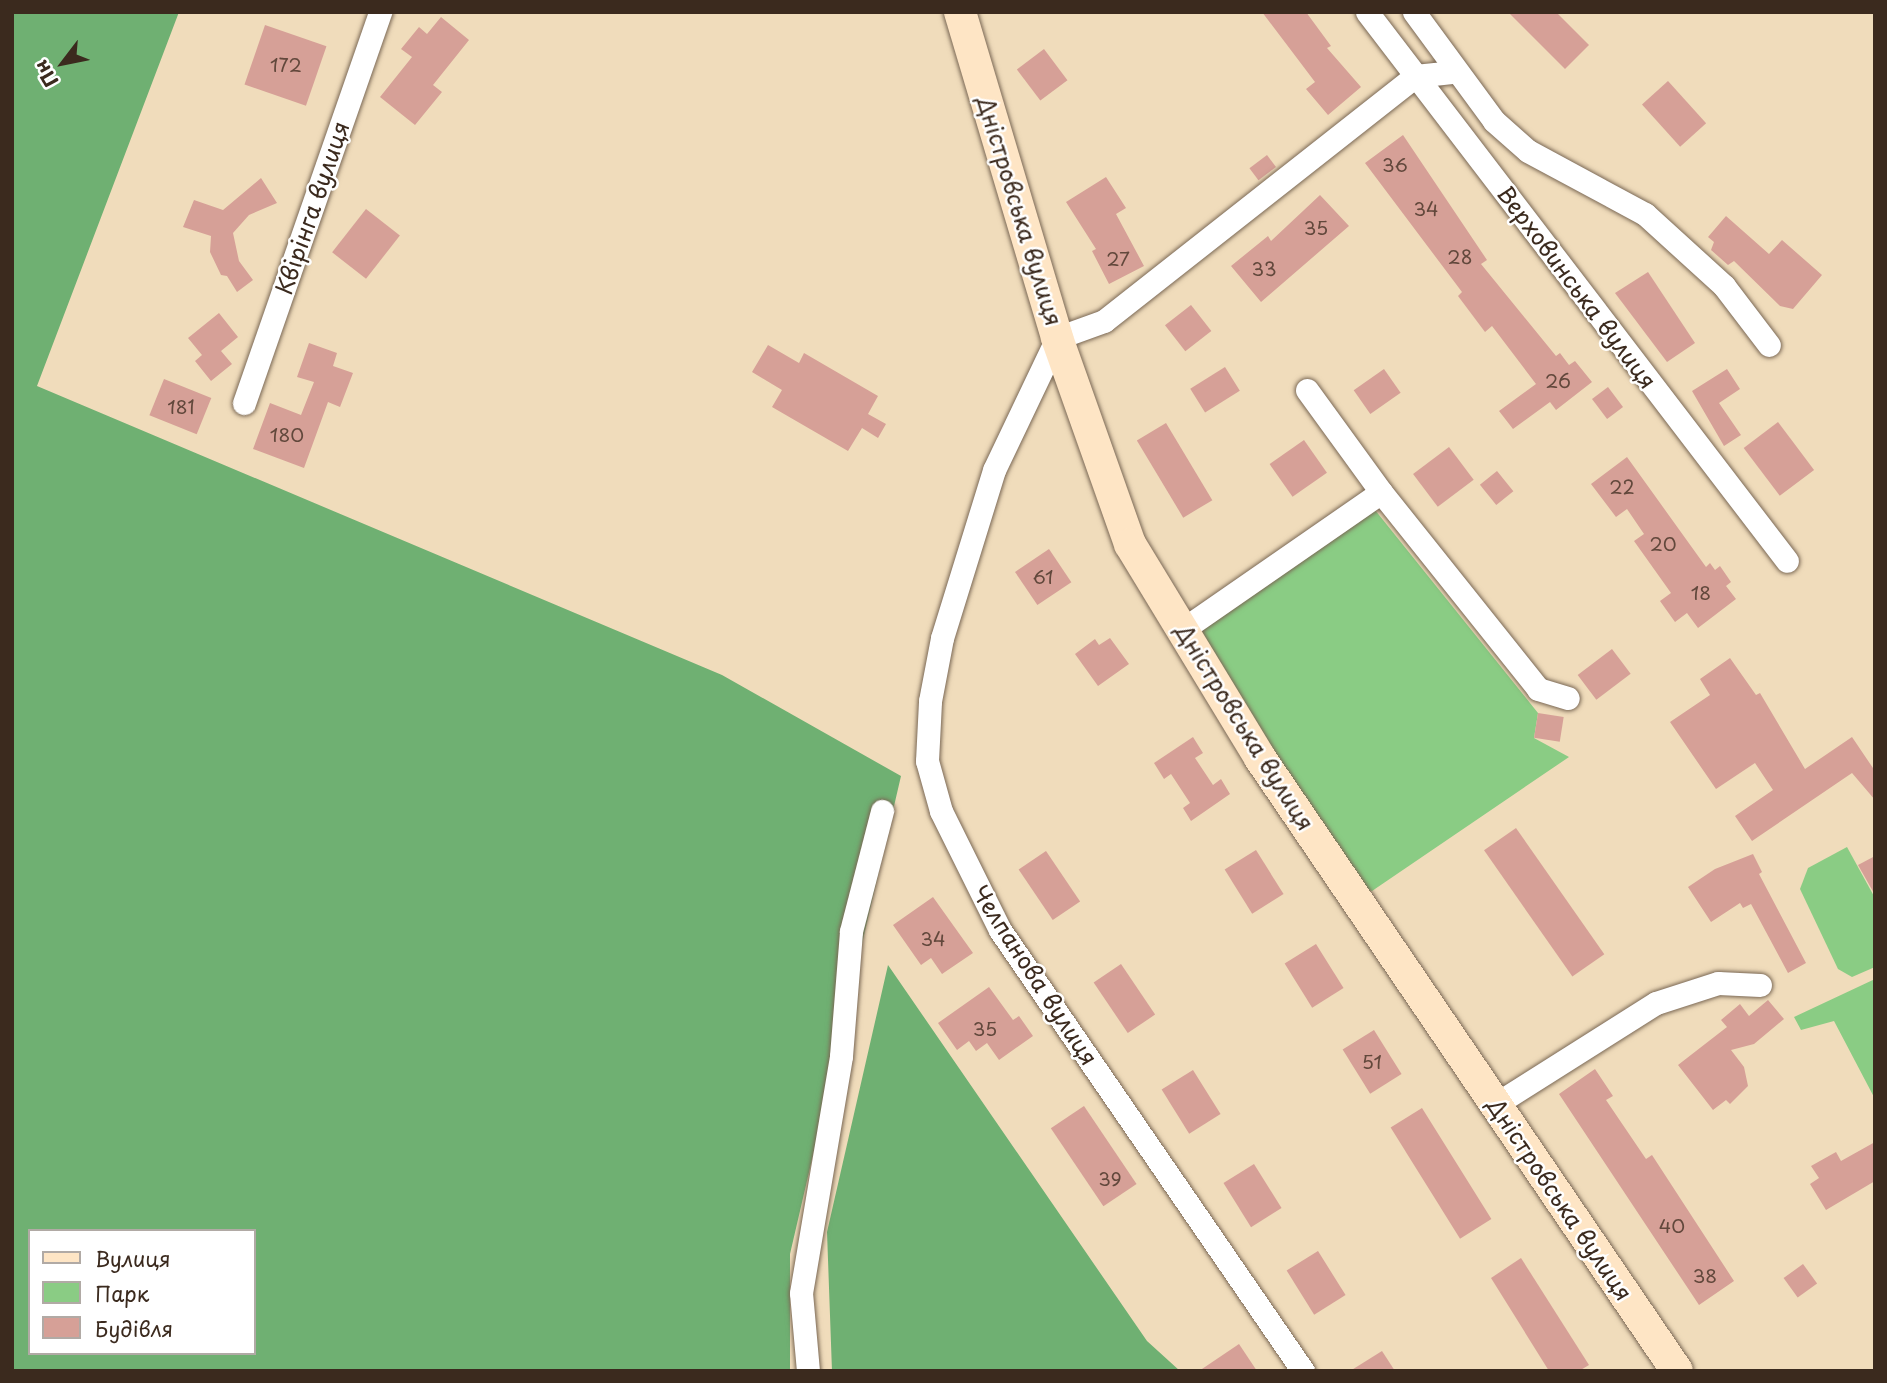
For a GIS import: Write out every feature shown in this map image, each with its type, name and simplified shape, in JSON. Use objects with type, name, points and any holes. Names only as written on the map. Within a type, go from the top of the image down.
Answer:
[{"type":"street","name":"Квірінга вулиця","points":[[244,403],[380,12]]},
{"type":"street","name":"Дністровська вулиця","points":[[960,12],[1057,338],[1130,544],[1260,758],[1677,1371]]},
{"type":"street","name":"Верховинська вулиця","points":[[1367,12],[1787,561]]},
{"type":"street","points":[[1414,12],[1454,72],[1494,121],[1528,151],[1645,214],[1724,286],[1769,345]]},
{"type":"street","points":[[1057,338],[1104,321],[1415,76],[1454,72]]},
{"type":"street","name":"Челпанова вулиця","points":[[1057,338],[994,470],[950,612],[930,701],[927,761],[959,853],[1000,930],[1303,1371]]},
{"type":"street","points":[[1307,390],[1381,492],[1538,689],[1567,698]]},
{"type":"street","points":[[1182,630],[1381,492]]},
{"type":"street","points":[[808,1371],[801,1293],[841,1056],[851,931],[881,811]]},
{"type":"street","points":[[1496,1104],[1656,1003],[1718,983],[1760,985]]},
{"type":"green space","points":[[12,12],[179,12],[37,386],[722,675],[901,776],[790,1254],[790,1371],[12,1371]]},
{"type":"green space","points":[[1375,510],[1538,713],[1534,738],[1569,757],[1372,891],[1361,888],[1194,635]]},
{"type":"green space","points":[[1847,847],[1875,898],[1875,967],[1852,977],[1838,969],[1800,889],[1808,868]]},
{"type":"green space","points":[[888,965],[1147,1341],[1180,1371],[832,1371],[827,1232]]},
{"type":"green space","points":[[1875,979],[1875,1099],[1834,1021],[1801,1030],[1794,1017]]},
{"type":"building","points":[[1262,12],[1306,12],[1331,46],[1327,48],[1361,87],[1328,115],[1306,89],[1315,82]]},
{"type":"building","points":[[1508,12],[1556,12],[1589,45],[1565,69]]},
{"type":"building","points":[[441,17],[469,40],[433,85],[442,92],[415,125],[380,97],[412,57],[401,49],[419,27],[427,34]]},
{"type":"building","points":[[265,25],[326,46],[306,106],[244,85]]},
{"type":"building","points":[[1044,49],[1067,80],[1040,101],[1017,69]]},
{"type":"building","points":[[1668,81],[1706,123],[1680,147],[1642,104]]},
{"type":"building","points":[[1403,135],[1487,260],[1481,264],[1556,356],[1560,353],[1569,365],[1575,361],[1592,382],[1556,410],[1550,402],[1513,429],[1499,411],[1536,384],[1492,326],[1485,332],[1458,296],[1462,292],[1365,163]]},
{"type":"building","points":[[1267,155],[1276,167],[1258,180],[1249,168]]},
{"type":"building","points":[[1106,177],[1126,208],[1116,214],[1144,266],[1109,284],[1092,251],[1096,249],[1066,202]]},
{"type":"building","points":[[261,178],[277,203],[249,215],[233,233],[239,261],[253,280],[237,292],[227,276],[221,275],[210,252],[211,236],[183,227],[194,200],[223,210]]},
{"type":"building","points":[[1320,195],[1349,226],[1261,302],[1231,266],[1268,236],[1271,241]]},
{"type":"building","points":[[366,209],[400,235],[366,279],[332,252]]},
{"type":"building","points":[[1726,216],[1769,254],[1782,240],[1822,275],[1793,309],[1780,306],[1734,261],[1728,265],[1711,250],[1714,242],[1708,237]]},
{"type":"building","points":[[1648,272],[1695,343],[1667,362],[1615,293]]},
{"type":"building","points":[[1191,305],[1211,331],[1185,351],[1165,325]]},
{"type":"building","points":[[219,313],[238,337],[221,351],[232,364],[211,381],[195,361],[202,355],[188,338]]},
{"type":"building","points":[[309,343],[337,353],[333,366],[353,373],[340,407],[328,402],[304,468],[253,449],[270,403],[301,415],[314,382],[297,377]]},
{"type":"building","points":[[768,345],[799,363],[804,353],[878,396],[868,414],[886,424],[878,438],[862,428],[848,451],[772,407],[782,390],[752,372]]},
{"type":"building","points":[[1225,367],[1240,391],[1205,412],[1190,389]]},
{"type":"building","points":[[1384,369],[1401,393],[1370,414],[1354,390]]},
{"type":"building","points":[[1727,369],[1740,389],[1719,403],[1741,435],[1724,446],[1692,391]]},
{"type":"building","points":[[164,379],[211,398],[197,434],[149,415]]},
{"type":"building","points":[[1608,387],[1623,407],[1607,419],[1592,399]]},
{"type":"building","points":[[1778,422],[1814,470],[1780,496],[1744,448]]},
{"type":"building","points":[[1166,423],[1212,500],[1183,518],[1137,441]]},
{"type":"building","points":[[1304,440],[1327,473],[1293,497],[1270,464]]},
{"type":"building","points":[[1449,447],[1474,480],[1438,507],[1413,474]]},
{"type":"building","points":[[1627,457],[1706,567],[1710,563],[1715,570],[1720,566],[1731,582],[1726,586],[1736,599],[1698,628],[1687,613],[1675,622],[1660,601],[1671,593],[1634,541],[1644,534],[1627,509],[1616,517],[1591,484]]},
{"type":"building","points":[[1497,471],[1513,491],[1496,505],[1480,485]]},
{"type":"building","points":[[1049,549],[1071,582],[1037,605],[1015,572]]},
{"type":"building","points":[[1110,638],[1129,664],[1098,686],[1075,654],[1095,639],[1099,645]]},
{"type":"building","points":[[1612,649],[1631,674],[1596,700],[1578,675]]},
{"type":"building","points":[[1730,658],[1756,695],[1760,693],[1805,769],[1852,737],[1875,771],[1875,800],[1852,773],[1752,841],[1735,816],[1773,790],[1755,763],[1716,789],[1670,722],[1710,695],[1700,679]]},
{"type":"building","points":[[1538,713],[1564,717],[1560,742],[1534,738]]},
{"type":"building","points":[[1193,737],[1203,753],[1195,758],[1213,785],[1221,779],[1230,794],[1191,821],[1183,808],[1190,803],[1171,774],[1164,779],[1154,763]]},
{"type":"building","points":[[1516,828],[1604,954],[1572,977],[1484,850]]},
{"type":"building","points":[[1256,850],[1284,894],[1252,914],[1225,870]]},
{"type":"building","points":[[1046,851],[1080,902],[1053,920],[1019,869]]},
{"type":"building","points":[[1753,854],[1762,872],[1759,874],[1806,963],[1788,973],[1751,904],[1743,908],[1740,903],[1711,922],[1688,887],[1715,869]]},
{"type":"building","points":[[1875,856],[1875,895],[1858,865]]},
{"type":"building","points":[[933,897],[973,953],[942,974],[931,958],[921,965],[893,925]]},
{"type":"building","points":[[1316,944],[1344,988],[1312,1008],[1285,964]]},
{"type":"building","points":[[1121,964],[1155,1015],[1128,1033],[1094,982]]},
{"type":"building","points":[[989,987],[1013,1020],[1019,1016],[1033,1036],[999,1060],[987,1043],[976,1051],[969,1041],[957,1050],[938,1023]]},
{"type":"building","points":[[1768,1000],[1784,1019],[1754,1044],[1731,1050],[1744,1067],[1748,1086],[1730,1104],[1726,1100],[1713,1110],[1678,1065],[1727,1027],[1721,1020],[1740,1004],[1749,1016]]},
{"type":"building","points":[[1374,1030],[1402,1074],[1370,1094],[1343,1050]]},
{"type":"building","points":[[1595,1069],[1613,1096],[1606,1100],[1646,1159],[1652,1155],[1734,1281],[1699,1305],[1559,1094]]},
{"type":"building","points":[[1193,1070],[1221,1114],[1189,1134],[1162,1090]]},
{"type":"building","points":[[1084,1106],[1137,1184],[1103,1206],[1051,1128]]},
{"type":"building","points":[[1422,1108],[1491,1219],[1460,1239],[1391,1128]]},
{"type":"building","points":[[1875,1142],[1875,1181],[1826,1210],[1810,1184],[1819,1178],[1811,1166],[1836,1152],[1841,1161]]},
{"type":"building","points":[[1254,1164],[1282,1208],[1251,1227],[1223,1183]]},
{"type":"building","points":[[1318,1251],[1346,1295],[1314,1315],[1287,1271]]},
{"type":"building","points":[[1521,1258],[1589,1365],[1579,1371],[1549,1371],[1491,1278]]},
{"type":"building","points":[[1803,1264],[1817,1283],[1798,1298],[1784,1278]]},
{"type":"building","points":[[1239,1344],[1257,1371],[1199,1371]]},
{"type":"building","points":[[1382,1351],[1395,1371],[1350,1371]]}]
